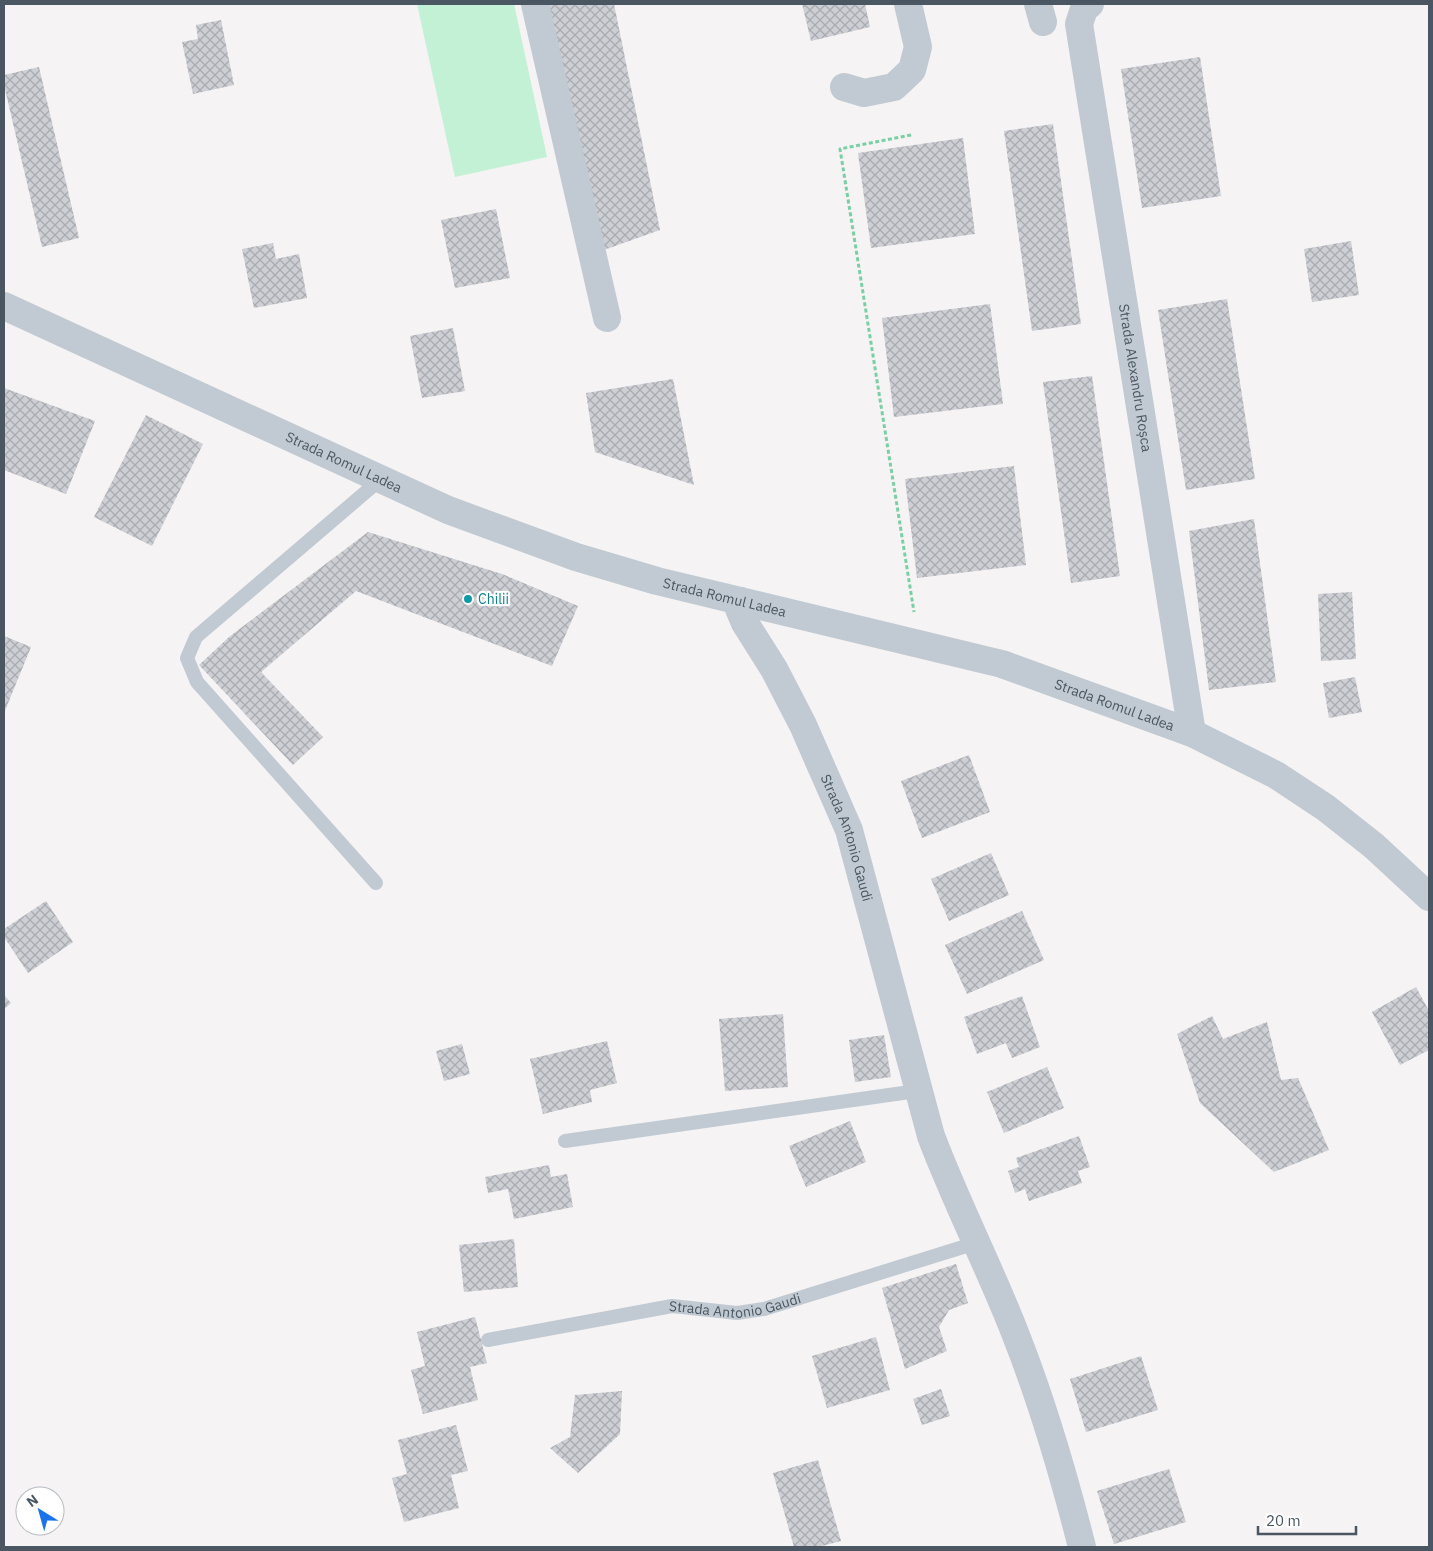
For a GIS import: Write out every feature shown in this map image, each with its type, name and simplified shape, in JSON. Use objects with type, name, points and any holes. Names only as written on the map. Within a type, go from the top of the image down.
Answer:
[{"type":"street","points":[[535,4],[607,318]]},
{"type":"street","points":[[844,87],[864,93],[894,87],[912,70],[918,47],[908,4]]},
{"type":"street","name":"Strada Alexandru Roșca","points":[[1084,14],[1192,733]]},
{"type":"street","name":"Strada Romul Ladea","points":[[4,306],[448,510],[576,557],[657,581],[1002,664],[1192,733],[1276,775],[1326,808],[1381,853],[1429,897]]},
{"type":"street","name":"Strada Antonio Gaudi","points":[[740,601],[739,609],[745,624],[774,669],[803,725],[849,830],[918,1092],[938,1154],[1016,1336],[1040,1398],[1061,1463],[1082,1547]]},
{"type":"lane","points":[[376,884],[197,682],[188,658],[196,637],[381,479]]},
{"type":"lane","points":[[565,1141],[918,1092]]},
{"type":"lane","name":"Strada Antonio Gaudi","points":[[488,1340],[672,1306],[737,1313],[764,1309],[976,1242]]},
{"type":"path","points":[[911,135],[840,148],[914,606]]},
{"type":"green space","points":[[417,4],[514,4],[547,157],[455,177]]},
{"type":"building","points":[[547,4],[614,4],[660,230],[601,251]]},
{"type":"building","points":[[802,4],[865,4],[870,27],[811,41]]},
{"type":"building","points":[[221,20],[234,85],[193,94],[182,42],[198,39],[196,25]]},
{"type":"building","points":[[1200,57],[1221,196],[1142,208],[1121,69]]},
{"type":"building","points":[[39,67],[79,238],[42,247],[4,85],[4,75]]},
{"type":"building","points":[[1053,124],[1081,324],[1032,331],[1004,131]]},
{"type":"building","points":[[963,138],[975,234],[871,248],[858,153]]},
{"type":"building","points":[[496,209],[510,278],[455,288],[441,220]]},
{"type":"building","points":[[1351,241],[1359,295],[1312,302],[1304,249]]},
{"type":"building","points":[[273,243],[276,259],[299,254],[307,298],[254,308],[242,249]]},
{"type":"building","points":[[1227,299],[1255,479],[1186,490],[1158,310]]},
{"type":"building","points":[[990,304],[1003,404],[894,417],[882,318]]},
{"type":"building","points":[[453,328],[465,391],[422,398],[410,336]]},
{"type":"building","points":[[1092,376],[1120,576],[1071,583],[1043,382]]},
{"type":"building","points":[[673,379],[694,485],[595,452],[586,393]]},
{"type":"building","points":[[4,388],[95,421],[66,494],[4,470]]},
{"type":"building","points":[[146,415],[203,444],[152,546],[94,517]]},
{"type":"building","points":[[1014,466],[1026,565],[917,578],[905,479]]},
{"type":"building","points":[[1254,519],[1276,682],[1209,690],[1189,531]]},
{"type":"building","name":"Chilii","points":[[368,532],[502,574],[578,606],[552,666],[356,591],[261,672],[323,737],[293,765],[199,665],[229,637]]},
{"type":"building","points":[[1352,592],[1356,659],[1321,661],[1318,594]]},
{"type":"building","points":[[4,636],[31,647],[4,713]]},
{"type":"building","points":[[1355,677],[1362,712],[1329,718],[1323,683]]},
{"type":"building","points":[[969,755],[990,812],[922,838],[901,781]]},
{"type":"building","points":[[991,853],[1009,895],[949,921],[931,879]]},
{"type":"building","points":[[46,901],[73,942],[28,973],[4,937],[4,929]]},
{"type":"building","points":[[1022,911],[1044,960],[967,994],[945,945]]},
{"type":"building","points":[[1416,987],[1429,1011],[1429,1050],[1400,1065],[1372,1012]]},
{"type":"building","points":[[4,995],[11,1003],[4,1009]]},
{"type":"building","points":[[1022,996],[1040,1047],[1012,1058],[1006,1043],[977,1054],[964,1017]]},
{"type":"building","points":[[783,1014],[788,1087],[725,1091],[719,1019]]},
{"type":"building","points":[[1212,1016],[1223,1039],[1267,1022],[1281,1080],[1298,1078],[1329,1150],[1274,1172],[1200,1103],[1177,1034]]},
{"type":"building","points":[[884,1035],[891,1077],[855,1082],[849,1040]]},
{"type":"building","points":[[607,1041],[617,1083],[590,1090],[592,1102],[543,1114],[530,1059]]},
{"type":"building","points":[[462,1044],[470,1074],[444,1081],[436,1051]]},
{"type":"building","points":[[1047,1067],[1064,1108],[1004,1133],[987,1092]]},
{"type":"building","points":[[850,1121],[866,1162],[806,1187],[789,1146]]},
{"type":"building","points":[[1079,1136],[1090,1167],[1078,1171],[1082,1183],[1029,1201],[1025,1189],[1015,1193],[1008,1171],[1019,1167],[1016,1158]]},
{"type":"building","points":[[549,1165],[551,1177],[567,1174],[573,1207],[514,1219],[508,1189],[488,1193],[485,1177]]},
{"type":"building","points":[[514,1239],[518,1287],[464,1292],[459,1245]]},
{"type":"building","points":[[956,1264],[968,1303],[949,1310],[939,1327],[947,1351],[905,1369],[882,1288]]},
{"type":"building","points":[[475,1317],[487,1363],[470,1367],[478,1400],[423,1414],[411,1370],[425,1366],[417,1332]]},
{"type":"building","points":[[876,1337],[890,1390],[827,1408],[812,1356]]},
{"type":"building","points":[[1141,1356],[1158,1410],[1086,1432],[1070,1379]]},
{"type":"building","points":[[941,1389],[950,1416],[922,1425],[913,1399]]},
{"type":"building","points":[[622,1391],[620,1434],[578,1473],[550,1448],[570,1437],[575,1395]]},
{"type":"building","points":[[456,1425],[468,1471],[451,1475],[459,1508],[404,1522],[392,1478],[407,1474],[398,1440]]},
{"type":"building","points":[[818,1460],[841,1541],[818,1547],[794,1547],[773,1473]]},
{"type":"building","points":[[1169,1469],[1186,1522],[1114,1544],[1097,1491]]},
{"type":"place","name":"Chilii","points":[[468,599]]}]
